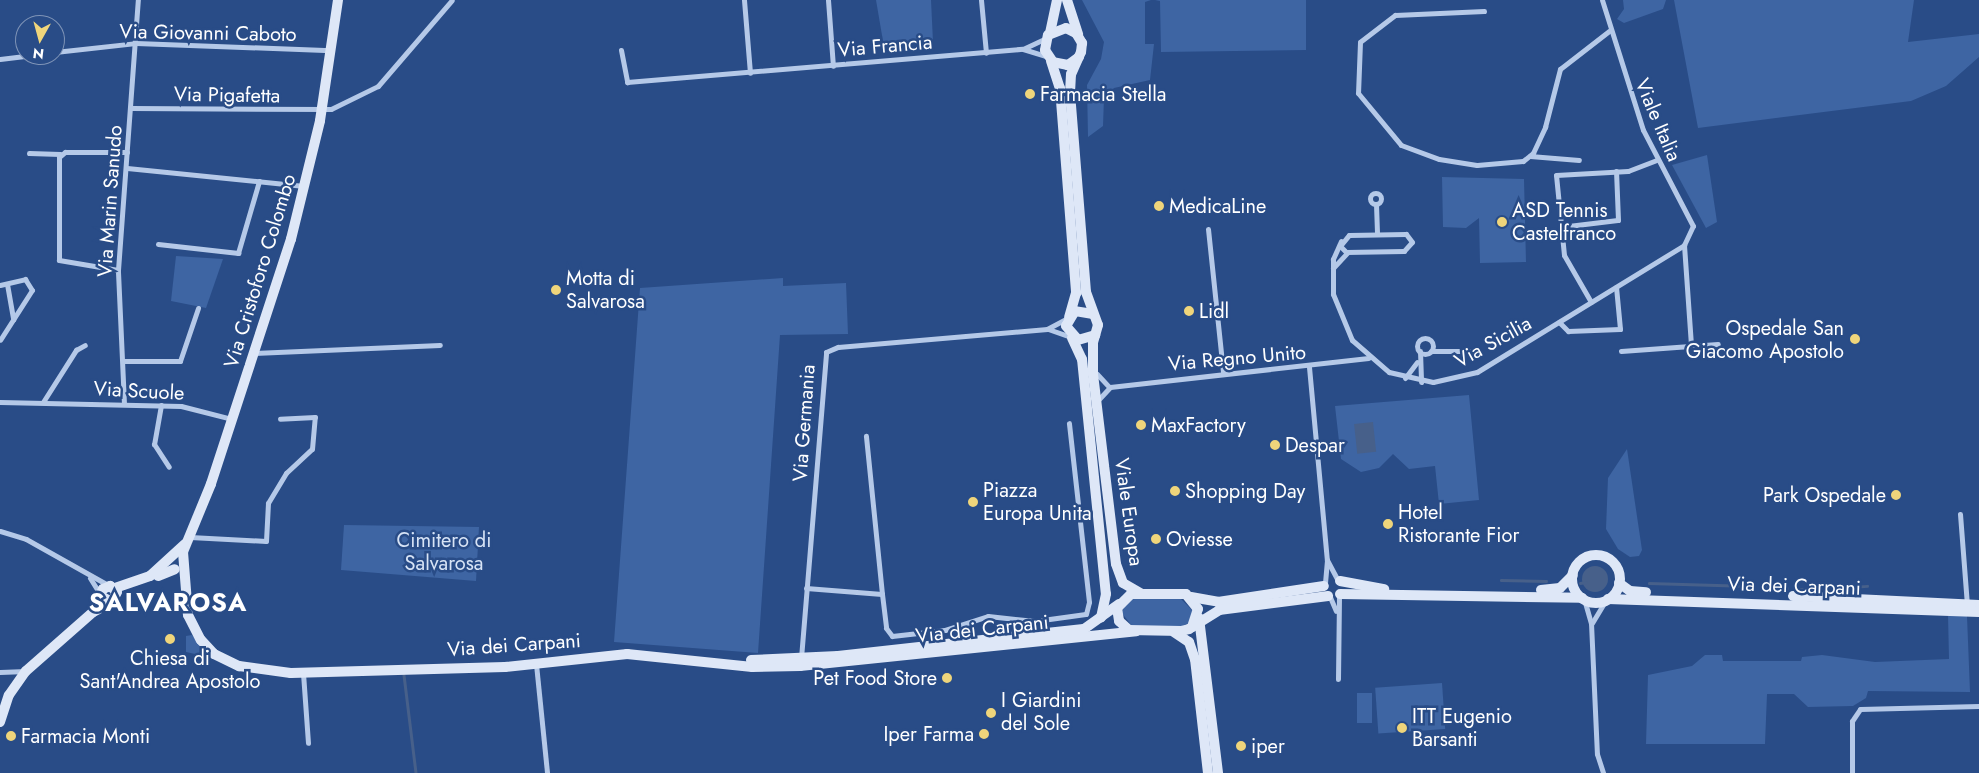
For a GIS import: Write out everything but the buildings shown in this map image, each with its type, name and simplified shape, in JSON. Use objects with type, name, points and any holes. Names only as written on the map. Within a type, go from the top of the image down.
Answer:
[{"type":"street","name":"Via Marin Sanudo","points":[[124,404],[118,270],[138,0]]},
{"type":"street","name":"Via Cristoforo Colombo","points":[[177,563],[188,540],[232,419],[254,353],[304,186],[322,112],[338,0]]},
{"type":"street","points":[[322,112],[378,86],[452,0]]},
{"type":"street","points":[[744,0],[750,73]]},
{"type":"street","points":[[828,0],[833,66]]},
{"type":"street","points":[[981,0],[986,53]]},
{"type":"street","name":"Viale Europa","points":[[1057,0],[1048,36],[1049,59],[1060,88],[1076,290],[1068,317],[1072,337],[1082,359],[1106,594],[1098,622]]},
{"type":"street","name":"Viale Europa","points":[[1066,0],[1082,46],[1070,86],[1072,140],[1086,292],[1098,323],[1093,352],[1118,573],[1128,587],[1142,594]]},
{"type":"street","name":"Viale Italia","points":[[1602,0],[1609,31],[1656,160],[1693,226],[1684,245]]},
{"type":"street","points":[[1484,11],[1388,19],[1360,42],[1358,93],[1395,138],[1410,150],[1477,165],[1505,166],[1530,156],[1579,160]]},
{"type":"street","points":[[1048,36],[1063,28],[1078,35]]},
{"type":"street","points":[[1530,156],[1545,127],[1560,69],[1609,31]]},
{"type":"street","name":"Via Francia","points":[[621,50],[627,82],[1023,49],[1048,36]]},
{"type":"street","name":"Via Giovanni Caboto","points":[[65,51],[136,43],[331,50]]},
{"type":"street","name":"Via Francia","points":[[1023,49],[1049,59]]},
{"type":"street","points":[[0,58],[15,57]]},
{"type":"street","points":[[1049,59],[1065,65],[1079,58]]},
{"type":"street","name":"Via Pigafetta","points":[[131,108],[322,112]]},
{"type":"street","points":[[29,152],[60,154],[128,152]]},
{"type":"street","points":[[60,154],[59,260],[118,270]]},
{"type":"street","points":[[1591,302],[1564,255],[1556,175],[1616,172],[1656,160]]},
{"type":"street","points":[[126,168],[304,186]]},
{"type":"street","points":[[1560,226],[1618,220],[1616,172]]},
{"type":"street","points":[[158,244],[238,253],[259,181]]},
{"type":"street","points":[[1376,204],[1377,234]]},
{"type":"street","points":[[1208,229],[1222,372]]},
{"type":"street","points":[[1377,234],[1407,234],[1411,245],[1404,251],[1350,252],[1342,250],[1341,241],[1348,235],[1377,234]]},
{"type":"street","name":"Via Sicilia","points":[[1341,241],[1333,268],[1338,315],[1368,358],[1405,378],[1421,382],[1471,375],[1684,245]]},
{"type":"street","points":[[1684,245],[1692,346]]},
{"type":"street","points":[[1333,268],[1350,252]]},
{"type":"street","points":[[0,285],[25,279],[32,290],[0,340]]},
{"type":"street","points":[[7,284],[14,319]]},
{"type":"street","points":[[1559,322],[1568,331],[1620,329],[1616,288]]},
{"type":"street","points":[[123,361],[180,361],[198,308]]},
{"type":"street","points":[[1068,317],[1082,309],[1093,314]]},
{"type":"street","name":"Via Germania","points":[[1047,329],[1068,317]]},
{"type":"street","name":"Via Germania","points":[[804,661],[806,588],[827,351],[1047,329],[1072,337]]},
{"type":"street","points":[[1072,337],[1083,341],[1095,335]]},
{"type":"street","points":[[1405,378],[1417,361],[1420,351],[1417,344],[1425,338],[1432,341],[1431,351]]},
{"type":"street","points":[[1621,351],[1718,344]]},
{"type":"street","points":[[43,402],[66,364],[85,345]]},
{"type":"street","points":[[254,353],[440,345]]},
{"type":"street","points":[[1420,351],[1472,351]]},
{"type":"street","points":[[1093,352],[1098,378],[1110,387],[1099,398],[1105,461]]},
{"type":"street","name":"Via Regno Unito","points":[[1110,387],[1222,372],[1309,367],[1368,358]]},
{"type":"street","points":[[1417,361],[1421,382]]},
{"type":"street","points":[[1309,367],[1327,560],[1331,592],[1336,611],[1338,679]]},
{"type":"street","name":"Via Scuole","points":[[0,402],[161,405],[232,419]]},
{"type":"street","points":[[161,405],[154,444],[169,467]]},
{"type":"street","points":[[188,540],[266,541],[268,503],[286,474],[312,449],[315,417],[280,419]]},
{"type":"street","points":[[866,436],[886,628],[892,636],[945,630],[988,616],[1035,620],[1086,614],[1088,593],[1069,423]]},
{"type":"street","points":[[1960,514],[1967,608]]},
{"type":"street","points":[[0,531],[26,539],[112,587],[138,582],[177,563]]},
{"type":"street","points":[[1142,594],[1190,596],[1218,602],[1331,592],[1552,590],[1573,575],[1582,560],[1598,555],[1615,565],[1620,583],[1606,600],[1591,626]]},
{"type":"street","points":[[1327,560],[1338,580],[1374,589],[1469,591],[1606,600]]},
{"type":"street","points":[[0,722],[9,695],[26,670],[107,599],[177,563]]},
{"type":"street","name":"Via dei Carpani","points":[[177,563],[184,582],[192,626],[214,654],[248,668],[303,673],[536,664],[627,654],[764,667],[881,651],[1080,630],[1098,622],[1116,609],[1128,595],[1142,594]]},
{"type":"street","points":[[88,575],[107,599]]},
{"type":"street","points":[[1573,575],[1583,598],[1591,626],[1596,754],[1603,773]]},
{"type":"street","points":[[1336,611],[1331,592],[1338,580]]},
{"type":"street","points":[[1331,592],[1338,580]]},
{"type":"street","name":"Via dei Carpani","points":[[1620,583],[1639,592],[1967,608],[1979,612]]},
{"type":"street","points":[[107,599],[112,587]]},
{"type":"street","points":[[107,599],[112,587]]},
{"type":"street","points":[[806,588],[882,594]]},
{"type":"street","points":[[1197,621],[1214,612],[1331,592]]},
{"type":"street","name":"Viale Europa","points":[[1106,594],[1116,609]]},
{"type":"street","points":[[1190,596],[1205,647]]},
{"type":"street","name":"Via dei Carpani","points":[[1606,600],[1967,608],[1979,605]]},
{"type":"street","points":[[1116,609],[1123,627],[1136,631]]},
{"type":"street","points":[[1214,612],[1205,623],[1205,647],[1218,773]]},
{"type":"street","name":"Via dei Carpani","points":[[727,662],[804,661],[832,664],[1136,631],[1169,630],[1197,621]]},
{"type":"street","points":[[1169,630],[1184,637],[1194,654],[1208,773]]},
{"type":"street","name":"Via dei Carpani","points":[[832,664],[832,660],[872,656],[881,651]]},
{"type":"street","points":[[536,664],[548,773]]},
{"type":"street","points":[[0,672],[26,670]]},
{"type":"street","points":[[303,673],[308,743]]},
{"type":"street","points":[[1852,773],[1852,721],[1860,708],[1979,706]]},
{"type":"green space","points":[[876,0],[931,0],[933,42],[884,47]]},
{"type":"green space","points":[[1082,0],[1151,0],[1145,2],[1145,44],[1154,44],[1150,80],[1114,88],[1104,98],[1103,126],[1088,137],[1087,85],[1101,59],[1104,42]]},
{"type":"green space","points":[[1155,0],[1306,0],[1306,50],[1161,52],[1160,1]]},
{"type":"green space","points":[[1623,0],[1666,0],[1663,9],[1624,23],[1617,19],[1624,9]]},
{"type":"green space","points":[[1674,0],[1914,0],[1908,42],[1979,34],[1979,57],[1946,86],[1911,101],[1698,128]]},
{"type":"green space","points":[[1707,155],[1717,222],[1706,228],[1672,165]]},
{"type":"green space","name":"ASD Tennis Castelfranco","points":[[1442,177],[1524,179],[1526,262],[1480,263],[1479,218],[1466,228],[1443,227]]},
{"type":"green space","points":[[176,256],[223,259],[206,308],[171,301]]},
{"type":"green space","points":[[783,278],[783,286],[846,283],[848,334],[780,335],[758,653],[614,642],[640,288]]},
{"type":"green space","points":[[1469,395],[1479,500],[1439,504],[1435,466],[1409,469],[1393,454],[1379,468],[1361,472],[1341,459],[1335,406]]},
{"type":"green space","points":[[1627,449],[1642,550],[1639,556],[1630,557],[1618,549],[1606,529],[1608,478]]},
{"type":"green space","name":"Cimitero di Salvarosa","points":[[344,525],[479,527],[476,581],[341,570]]},
{"type":"green space","points":[[1131,599],[1181,599],[1193,611],[1189,623],[1180,627],[1132,626],[1121,612]]},
{"type":"green space","points":[[1948,615],[1967,616],[1970,692],[1868,691],[1866,698],[1853,706],[1808,707],[1794,694],[1767,694],[1765,744],[1646,744],[1648,675],[1692,666],[1705,655],[1722,655],[1723,661],[1801,661],[1802,657],[1822,655],[1875,662],[1949,659]]},
{"type":"green space","points":[[192,635],[209,657],[186,652],[186,636]]},
{"type":"green space","points":[[1442,683],[1445,729],[1378,734],[1375,688]]},
{"type":"green space","points":[[1357,693],[1372,693],[1372,723],[1357,723]]},
{"type":"shaded area","points":[[1373,422],[1376,452],[1357,454],[1354,424]]},
{"type":"shaded area","points":[[1595,566],[1604,570],[1608,579],[1604,588],[1595,592],[1586,588],[1582,579],[1586,570]]},
{"type":"waterway","points":[[1501,580],[1546,581]]},
{"type":"waterway","points":[[1580,583],[1586,582]]},
{"type":"waterway","points":[[1649,583],[1750,586]]},
{"type":"waterway","points":[[1837,588],[1867,586]]},
{"type":"waterway","points":[[1765,587],[1787,588]]},
{"type":"waterway","points":[[1798,589],[1829,589]]},
{"type":"waterway","points":[[404,675],[416,773]]},
{"type":"place","name":"Farmacia Stella","points":[[1030,94]]},
{"type":"place","name":"MedicaLine","points":[[1159,206]]},
{"type":"place","name":"ASD Tennis Castelfranco","points":[[1502,222]]},
{"type":"place","name":"Motta di Salvarosa","points":[[556,290]]},
{"type":"place","name":"Lidl","points":[[1189,311]]},
{"type":"place","name":"Ospedale San Giacomo Apostolo","points":[[1855,339]]},
{"type":"place","name":"MaxFactory","points":[[1141,425]]},
{"type":"place","name":"Despar","points":[[1275,445]]},
{"type":"place","name":"Shopping Day","points":[[1175,491]]},
{"type":"place","name":"Park Ospedale","points":[[1896,495]]},
{"type":"place","name":"Piazza Europa Unita","points":[[973,502]]},
{"type":"place","name":"Hotel Ristorante Fior","points":[[1388,524]]},
{"type":"place","name":"Oviesse","points":[[1156,539]]},
{"type":"place","name":"Chiesa di Sant'Andrea Apostolo","points":[[170,639]]},
{"type":"place","name":"Pet Food Store","points":[[947,678]]},
{"type":"place","name":"I Giardini del Sole","points":[[991,713]]},
{"type":"place","name":"ITT Eugenio Barsanti","points":[[1402,728]]},
{"type":"place","name":"Iper Farma","points":[[984,734]]},
{"type":"place","name":"Farmacia Monti","points":[[11,736]]},
{"type":"place","name":"iper","points":[[1241,746]]},
{"type":"district","name":"SALVAROSA","points":[[168,602]]}]
